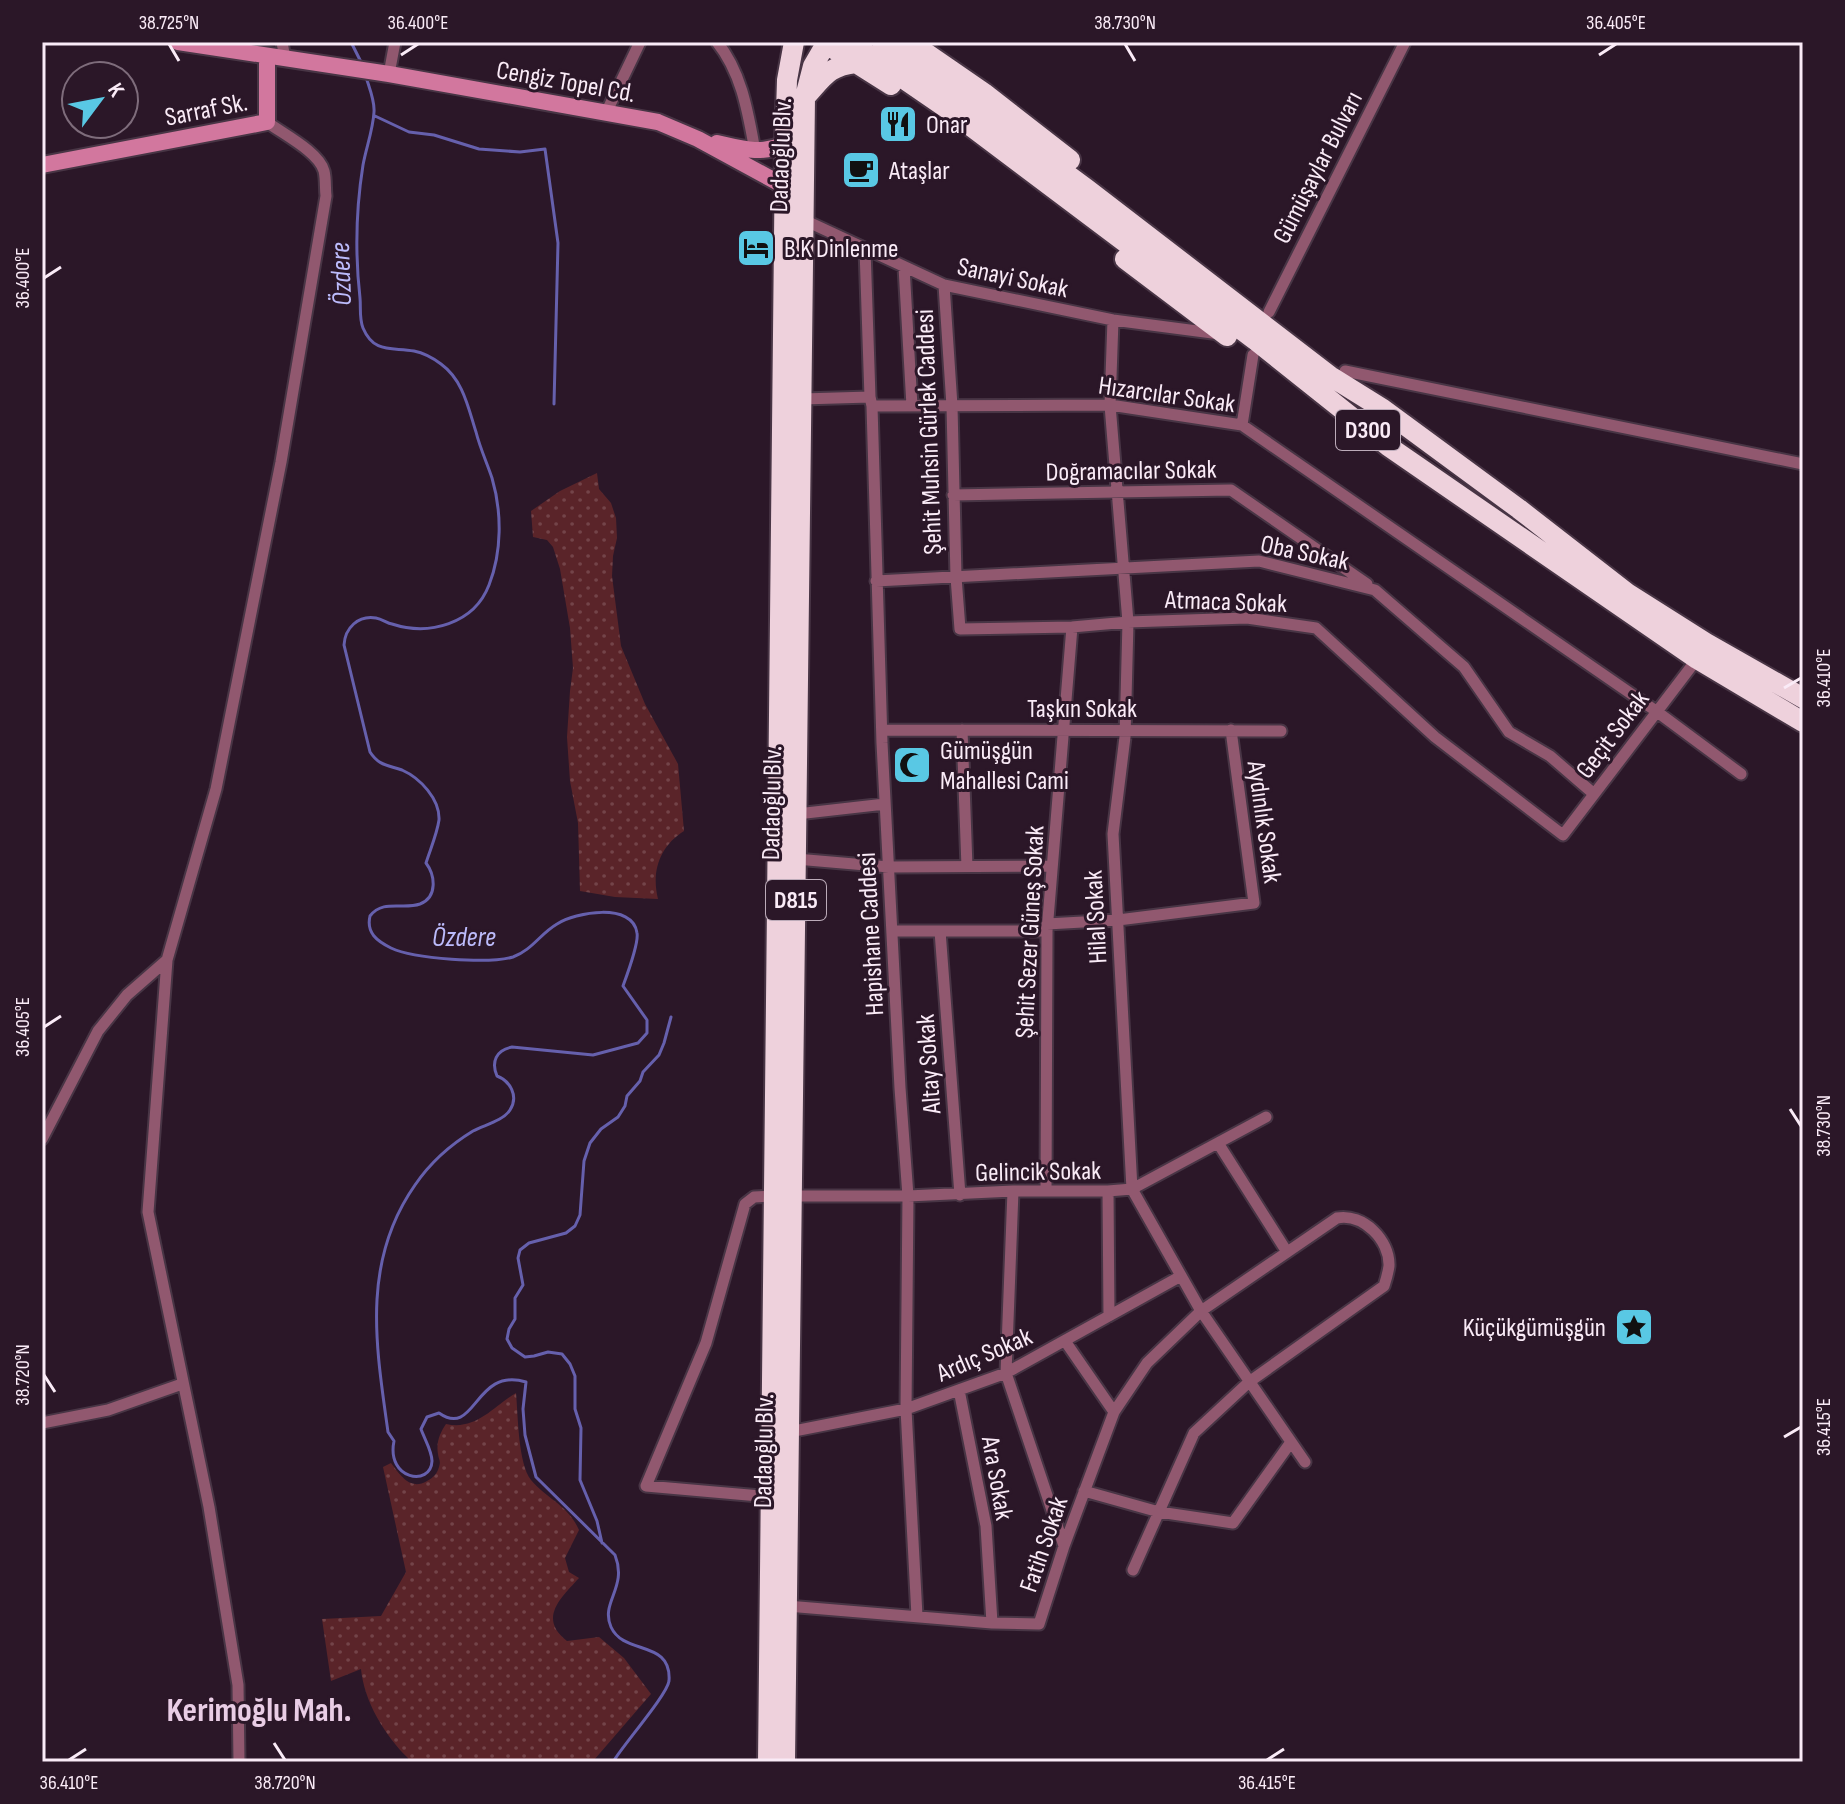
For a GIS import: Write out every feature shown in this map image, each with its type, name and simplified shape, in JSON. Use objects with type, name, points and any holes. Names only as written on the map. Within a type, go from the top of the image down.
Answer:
[{"type":"highway","points":[[777,42],[787,80]]},
{"type":"highway","name":"Dadaoğlu Blv.","points":[[785,1762],[789,1432],[783,1196],[785,144],[787,80],[794,42]]},
{"type":"highway","points":[[825,42],[948,121],[1332,416],[1364,436],[1388,446]]},
{"type":"highway","name":"Dadaoğlu Blv.","points":[[768,1762],[771,1497],[797,814],[805,97],[813,66],[825,42]]},
{"type":"highway","name":"D300","points":[[850,42],[957,104],[1087,189],[1330,376],[1383,409],[1627,593],[1706,643],[1803,698]]},
{"type":"highway","name":"D300","points":[[882,42],[1388,446],[1697,659],[1803,722]]},
{"type":"highway","points":[[910,42],[984,93],[1269,312],[1345,371],[1383,409]]},
{"type":"highway","points":[[805,97],[826,74],[841,65],[856,63]]},
{"type":"main road","points":[[178,42],[267,56],[284,50]]},
{"type":"main road","name":"Cengiz Topel Cd.","points":[[284,50],[343,68],[658,122],[698,139]]},
{"type":"main road","name":"Sarraf Sk.","points":[[42,165],[267,122],[267,56]]},
{"type":"main road","points":[[698,139],[755,151],[771,150],[785,144]]},
{"type":"main road","points":[[698,139],[786,187]]},
{"type":"street","points":[[383,73],[395,42]]},
{"type":"street","points":[[606,113],[640,42]]},
{"type":"street","points":[[717,42],[724,50],[746,99],[755,151]]},
{"type":"street","name":"Gümüşaylar Bulvarı","points":[[1269,312],[1405,42]]},
{"type":"street","points":[[239,1762],[238,1685],[209,1507],[148,1212],[167,960],[216,789],[281,462],[326,196],[324,170],[318,159],[267,122]]},
{"type":"street","name":"Sanayi Sokak","points":[[804,220],[944,285],[1113,320],[1226,335]]},
{"type":"street","name":"Hapishane Caddesi","points":[[865,249],[885,804],[908,1196],[906,1409],[917,1616]]},
{"type":"street","points":[[904,267],[912,406]]},
{"type":"street","name":"Şehit Muhsin Gürlek Caddesi","points":[[944,285],[952,406],[956,577]]},
{"type":"street","name":"Hilal Sokak","points":[[1113,320],[1110,405],[1128,622],[1125,730],[1113,834],[1132,1189],[1201,1311],[1305,1462]]},
{"type":"street","points":[[1242,425],[1253,355]]},
{"type":"street","points":[[1345,371],[1803,464]]},
{"type":"street","name":"Hızarcılar Sokak","points":[[802,399],[912,406],[1110,405],[1242,425],[1656,711],[1741,774]]},
{"type":"street","name":"Doğramacılar Sokak","points":[[953,495],[1231,490],[1375,590]]},
{"type":"street","name":"Oba Sokak","points":[[876,581],[1259,561],[1375,590],[1464,667],[1509,732],[1550,756],[1594,794]]},
{"type":"street","name":"Atmaca Sokak","points":[[956,577],[960,629],[1247,618],[1316,628],[1435,737],[1563,835]]},
{"type":"street","name":"Şehit Sezer Güneş Sokak","points":[[1046,1191],[1047,927],[1072,627]]},
{"type":"street","name":"Geçit Sokak","points":[[1563,835],[1697,659]]},
{"type":"street","name":"Taşkın Sokak","points":[[882,730],[1281,731]]},
{"type":"street","points":[[962,730],[967,867]]},
{"type":"street","name":"Aydınlık Sokak","points":[[892,931],[1047,927],[1254,903],[1231,730]]},
{"type":"street","points":[[797,814],[885,804]]},
{"type":"street","points":[[796,859],[889,867],[1052,866]]},
{"type":"street","name":"Altay Sokak","points":[[940,931],[960,1195]]},
{"type":"street","points":[[42,1139],[98,1031],[127,995],[167,960]]},
{"type":"street","name":"Gelincik Sokak","points":[[783,1196],[960,1195],[1132,1189],[1266,1117]]},
{"type":"street","points":[[1218,1143],[1287,1252]]},
{"type":"street","points":[[1013,1191],[1006,1373],[1064,1546]]},
{"type":"street","points":[[1108,1191],[1109,1316]]},
{"type":"street","points":[[771,1497],[646,1486],[706,1343],[745,1204],[754,1197],[783,1196]]},
{"type":"street","name":"Fatih Sokak","points":[[787,1606],[1039,1624],[1064,1546],[1114,1412],[1147,1363],[1201,1311],[1337,1218],[1353,1217],[1364,1223],[1385,1246],[1388,1256],[1384,1286],[1249,1382],[1194,1433],[1133,1570]]},
{"type":"street","name":"Ardıç Sokak","points":[[789,1432],[906,1409],[1006,1373],[1181,1276]]},
{"type":"street","points":[[1065,1341],[1114,1412]]},
{"type":"street","points":[[42,1423],[108,1410],[182,1384]]},
{"type":"street","name":"Ara Sokak","points":[[959,1390],[986,1526],[992,1623]]},
{"type":"street","points":[[1084,1491],[1159,1512],[1233,1523],[1291,1442]]},
{"type":"shaded area","points":[[597,473],[599,489],[611,503],[616,518],[612,576],[621,646],[645,704],[678,764],[684,831],[669,844],[659,860],[656,879],[658,899],[580,891],[578,823],[570,781],[567,737],[573,668],[570,628],[553,547],[547,540],[533,537],[531,511],[560,491]]},
{"type":"shaded area","points":[[516,1393],[521,1451],[527,1473],[537,1487],[569,1514],[579,1530],[565,1558],[569,1572],[579,1578],[555,1608],[554,1624],[567,1641],[599,1637],[624,1658],[651,1694],[590,1762],[409,1762],[377,1717],[366,1693],[361,1669],[331,1681],[322,1619],[381,1616],[406,1572],[383,1467],[391,1463],[411,1483],[421,1484],[429,1480],[439,1467],[438,1442],[446,1424],[476,1421]]},
{"type":"waterway","name":"Özdere","points":[[351,42],[361,62]]},
{"type":"waterway","name":"Özdere","points":[[366,77],[374,112],[363,165],[358,215],[357,265],[362,324],[367,336],[378,346],[425,354],[455,378],[492,478],[498,504],[499,532],[489,585],[473,609],[461,618],[449,624],[421,628],[369,618],[354,624],[345,639],[370,752],[380,763],[416,778],[436,804],[439,820],[426,863],[433,879],[430,896],[414,906],[387,906],[375,911],[370,916],[370,927],[381,942],[402,952],[433,958],[487,960],[520,954],[565,920],[589,913],[615,913],[633,923],[637,933],[623,986],[647,1020],[647,1033],[638,1043],[593,1055],[512,1047],[502,1051],[496,1057],[495,1066],[497,1076],[506,1081],[512,1090],[514,1099],[510,1110],[448,1148],[415,1185],[398,1214],[386,1244],[380,1274],[377,1336],[388,1432],[394,1441],[396,1464],[402,1471],[417,1476],[425,1474],[432,1461],[421,1429],[427,1417],[439,1413],[451,1418],[461,1417],[496,1384],[509,1380],[526,1382],[523,1409],[525,1435],[536,1477],[615,1555],[618,1577],[609,1618],[617,1636],[655,1653],[668,1668],[666,1688],[613,1762]]},
{"type":"waterway","points":[[375,116],[409,132],[434,135],[479,149],[520,152],[545,149],[558,243],[554,404]]},
{"type":"waterway","points":[[602,1543],[597,1521],[580,1480],[581,1428],[575,1409],[575,1376],[570,1364],[562,1354],[548,1352],[525,1357],[512,1348],[507,1339],[515,1319],[515,1298],[523,1285],[518,1258],[520,1250],[529,1243],[566,1233],[575,1226],[580,1215],[584,1161],[590,1143],[601,1129],[618,1117],[627,1096],[659,1055],[671,1017]]},
{"type":"place","name":"Onar","points":[[898,124]]},
{"type":"place","name":"Ataşlar","points":[[861,170]]},
{"type":"place","name":"B.K Dinlenme","points":[[756,248]]},
{"type":"place","name":"Gümüşgün Mahallesi Cami","points":[[912,765]]},
{"type":"place","name":"Küçükgümüşgün","points":[[1634,1327]]},
{"type":"district","name":"Kerimoğlu Mah.","points":[[259,1709]]}]
